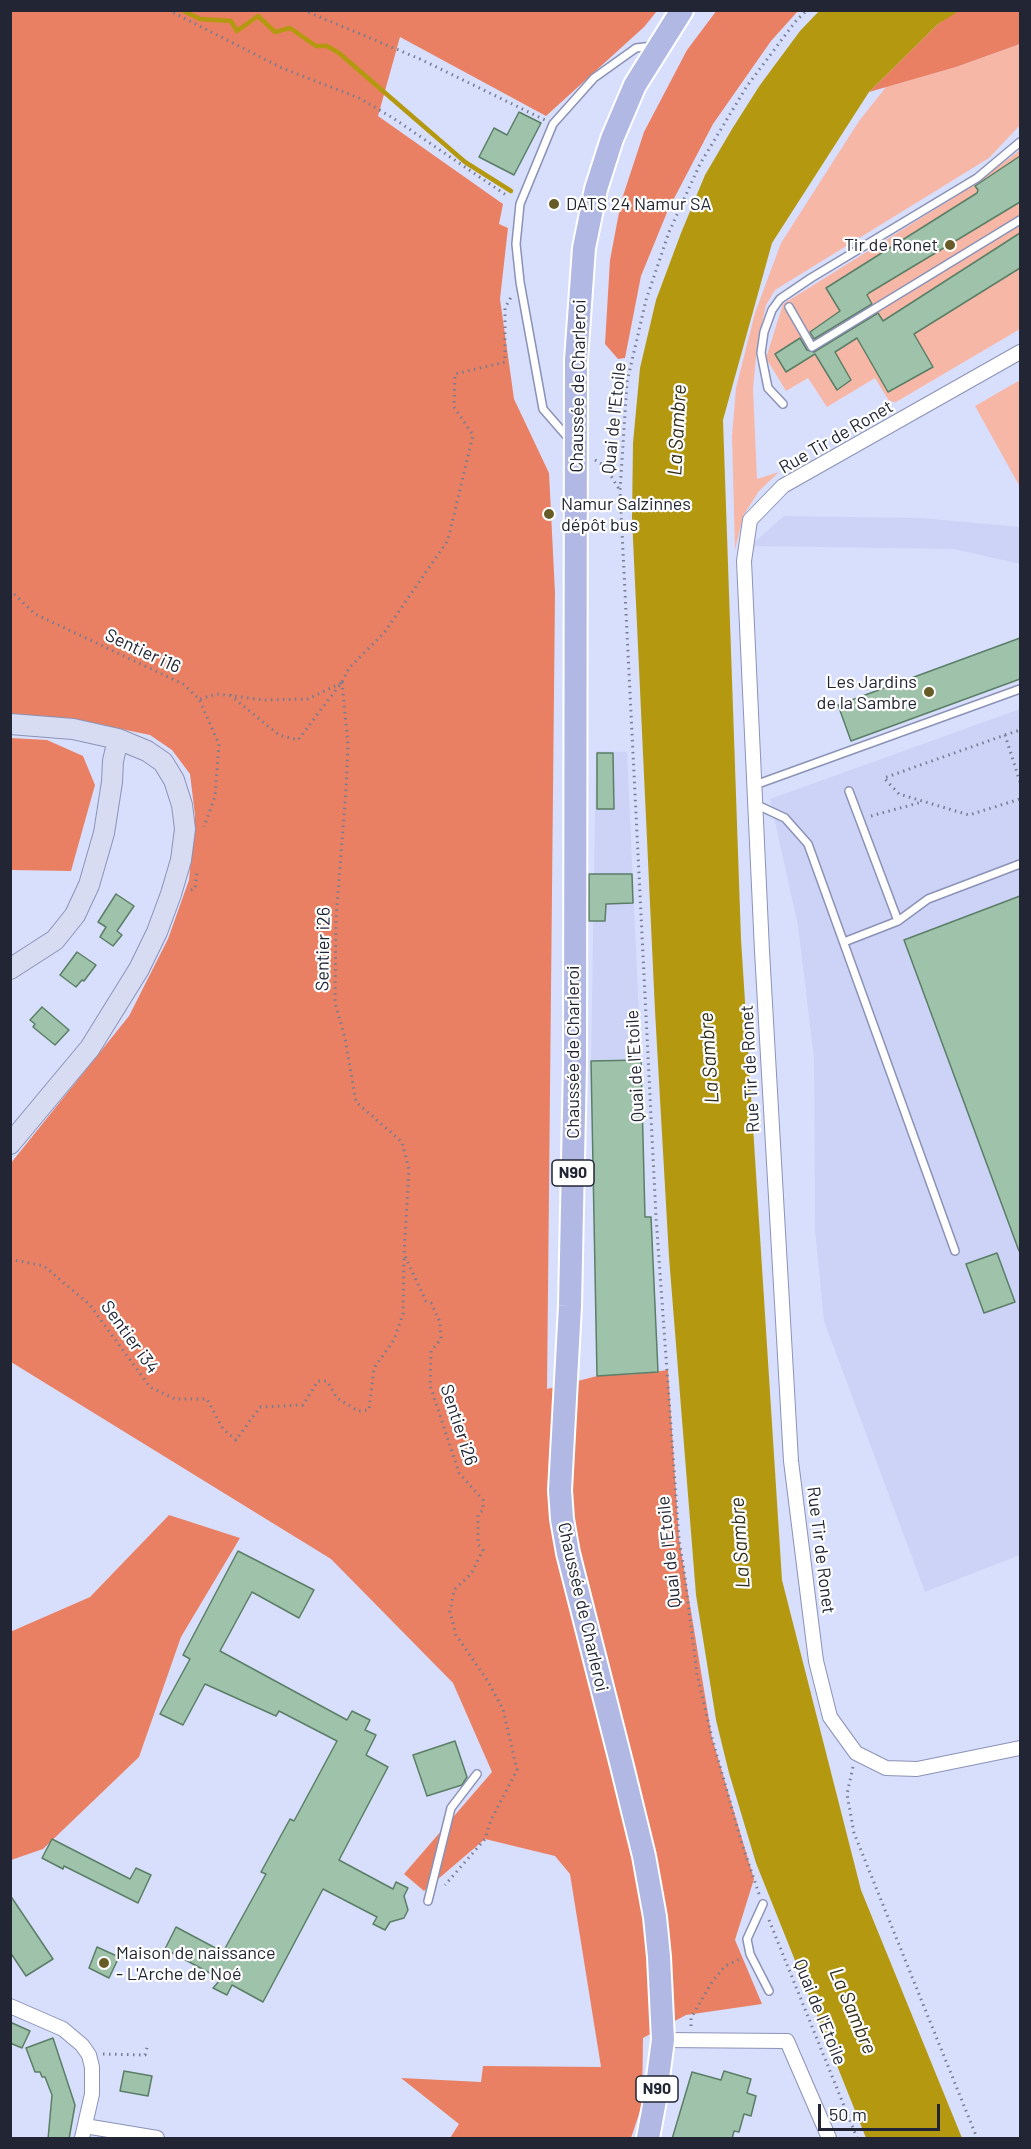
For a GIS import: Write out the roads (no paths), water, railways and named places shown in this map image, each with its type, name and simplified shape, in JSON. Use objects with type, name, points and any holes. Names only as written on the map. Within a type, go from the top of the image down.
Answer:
[{"type":"main road","name":"Chaussée de Charleroi","points":[[648,2139],[663,2040],[659,1957],[650,1885],[568,1553],[560,1490],[570,1306],[574,1086],[576,360],[584,248],[596,189],[612,139],[635,85],[682,10]]},
{"type":"main road","points":[[10,724],[73,729],[118,738],[156,756],[168,770],[179,791],[185,829],[171,894],[158,932],[139,969],[90,1048],[10,1144]]},
{"type":"main road","points":[[10,969],[55,940],[75,915],[89,885],[104,833],[118,738]]},
{"type":"street","name":"Rue Tir de Ronet","points":[[1020,352],[783,486],[750,520],[744,561],[791,1461],[816,1660],[830,1717],[856,1754],[885,1768],[917,1769],[1020,1748]]},
{"type":"street","points":[[10,2006],[63,2029],[90,2055],[92,2094],[83,2132],[157,2139]]},
{"type":"street","points":[[663,2040],[787,2041],[829,2139]]},
{"type":"lane","points":[[576,446],[543,409],[520,282],[516,244],[520,204],[553,124],[594,78],[636,48],[660,45]]},
{"type":"lane","points":[[783,404],[768,388],[761,353],[764,332],[772,310],[780,299],[977,178],[1020,142]]},
{"type":"lane","points":[[789,307],[812,347],[1020,220]]},
{"type":"lane","points":[[755,785],[1020,689]]},
{"type":"lane","points":[[849,790],[898,921]]},
{"type":"lane","points":[[755,804],[785,818],[808,844],[955,1251]]},
{"type":"lane","points":[[844,942],[898,921],[928,898],[1020,864]]},
{"type":"lane","points":[[428,1901],[451,1808],[477,1774]]},
{"type":"lane","points":[[763,1904],[747,1939],[750,1954],[769,1991]]},
{"type":"water","name":"La Sambre","points":[[820,10],[959,11],[938,24],[869,92],[772,243],[723,420],[741,939],[782,1580],[861,1890],[962,2138],[866,2138],[756,1863],[716,1720],[696,1595],[669,1257],[632,518],[633,443],[640,368],[656,300],[705,175],[760,85],[800,31]]},
{"type":"waterway","points":[[182,10],[200,19],[231,21],[237,31],[258,16],[275,32],[290,28],[316,46],[327,46],[339,53],[465,162],[511,191]]},
{"type":"place","name":"DATS 24 Namur SA","points":[[554,204]]},
{"type":"place","name":"Tir de Ronet","points":[[950,245]]},
{"type":"place","name":"Namur Salzinnes dépôt bus","points":[[549,514]]},
{"type":"place","name":"Les Jardins de la Sambre","points":[[929,692]]},
{"type":"place","name":"Maison de naissance - L'Arche de Noé","points":[[104,1963]]}]
